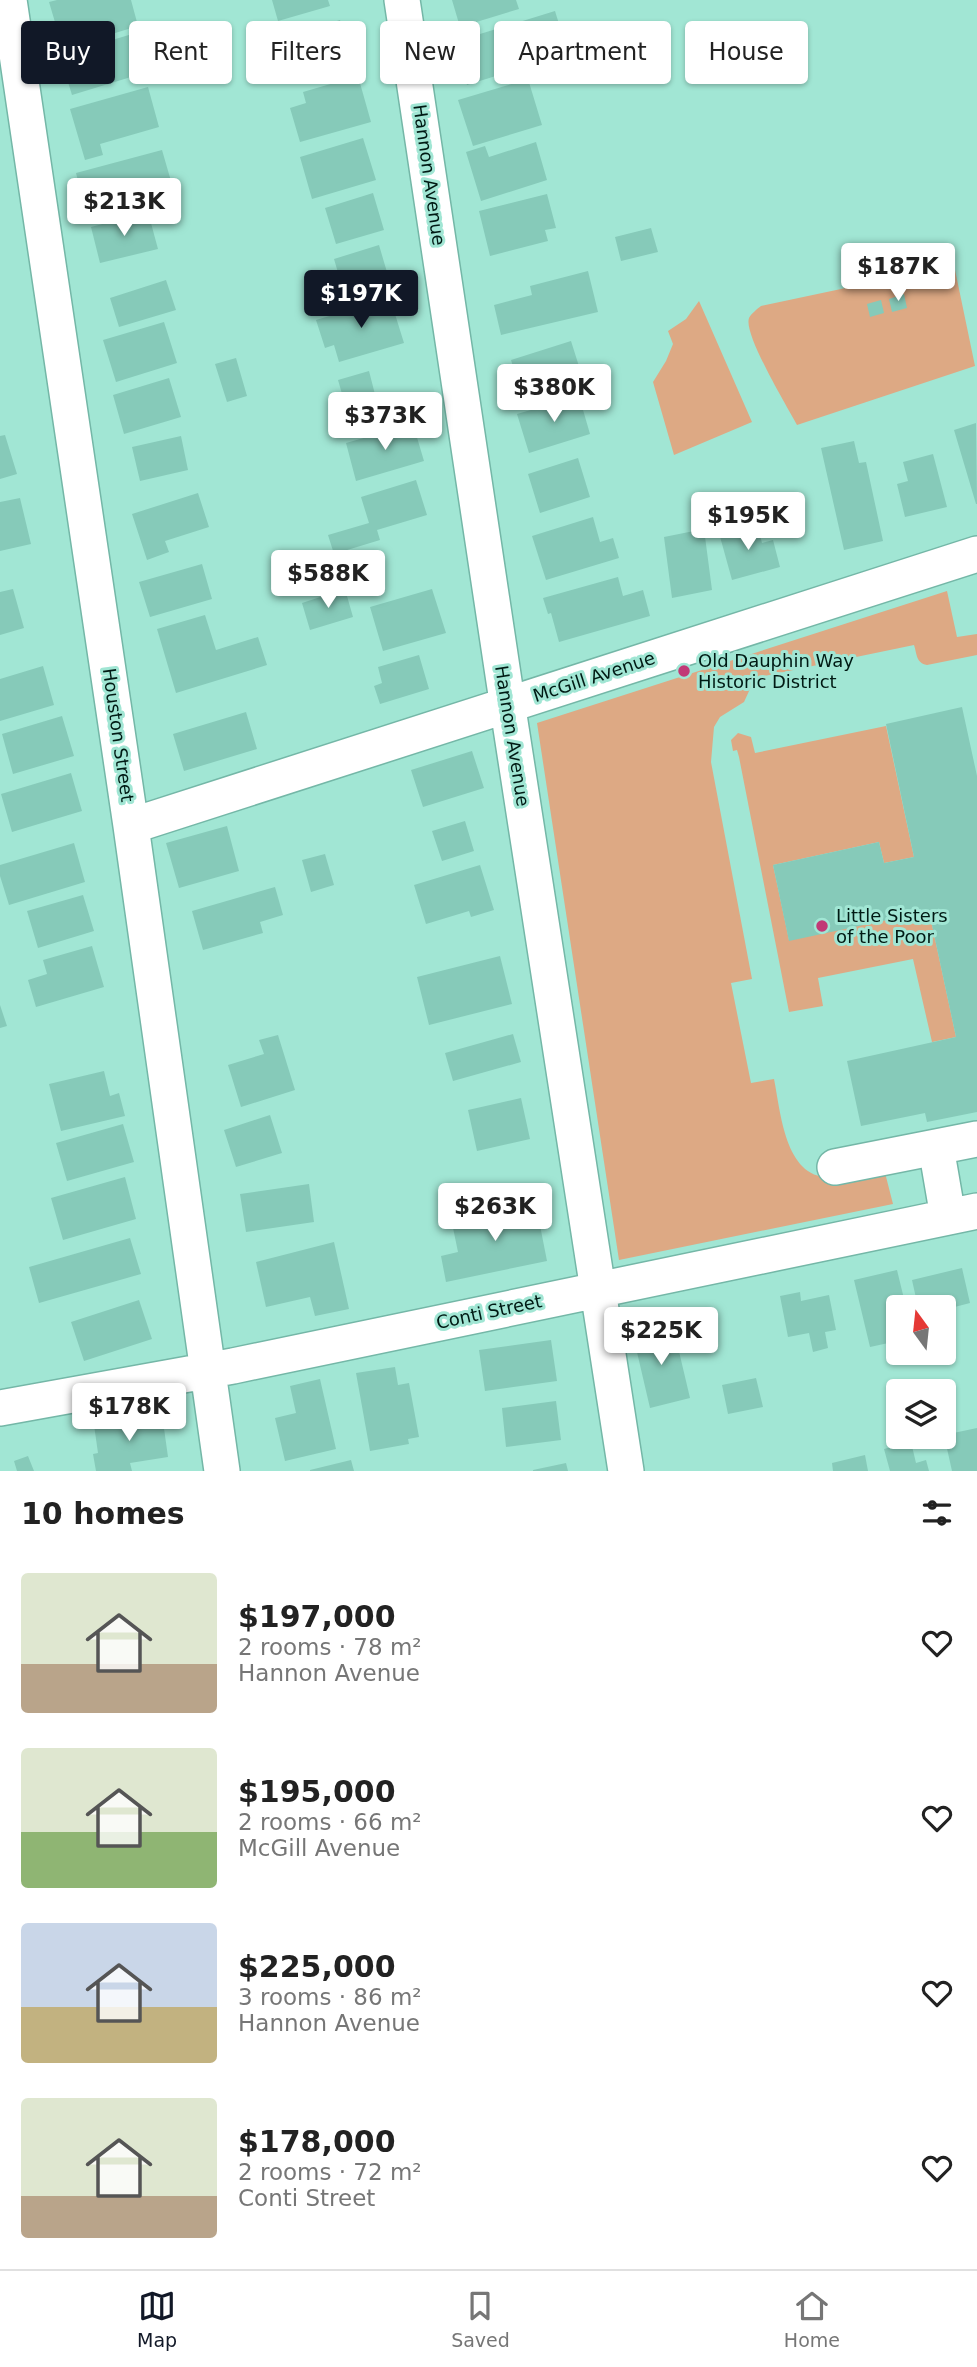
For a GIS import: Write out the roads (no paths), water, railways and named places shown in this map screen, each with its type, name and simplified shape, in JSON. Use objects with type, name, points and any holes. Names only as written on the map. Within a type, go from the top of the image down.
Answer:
[{"type":"street","name":"Houston Street","points":[[9,0],[131,826],[222,1471]]},
{"type":"street","name":"Hannon Avenue","points":[[402,0],[626,1471]]},
{"type":"street","name":"McGill Avenue","points":[[131,826],[977,554]]},
{"type":"street","points":[[835,1167],[977,1139]]},
{"type":"street","points":[[936,1147],[963,1214]]},
{"type":"street","name":"Conti Street","points":[[0,1408],[207,1371],[963,1214]]},
{"type":"place","name":"Old Dauphin Way Historic District","points":[[684,671]]},
{"type":"place","name":"Little Sisters of the Poor","points":[[822,926]]}]
